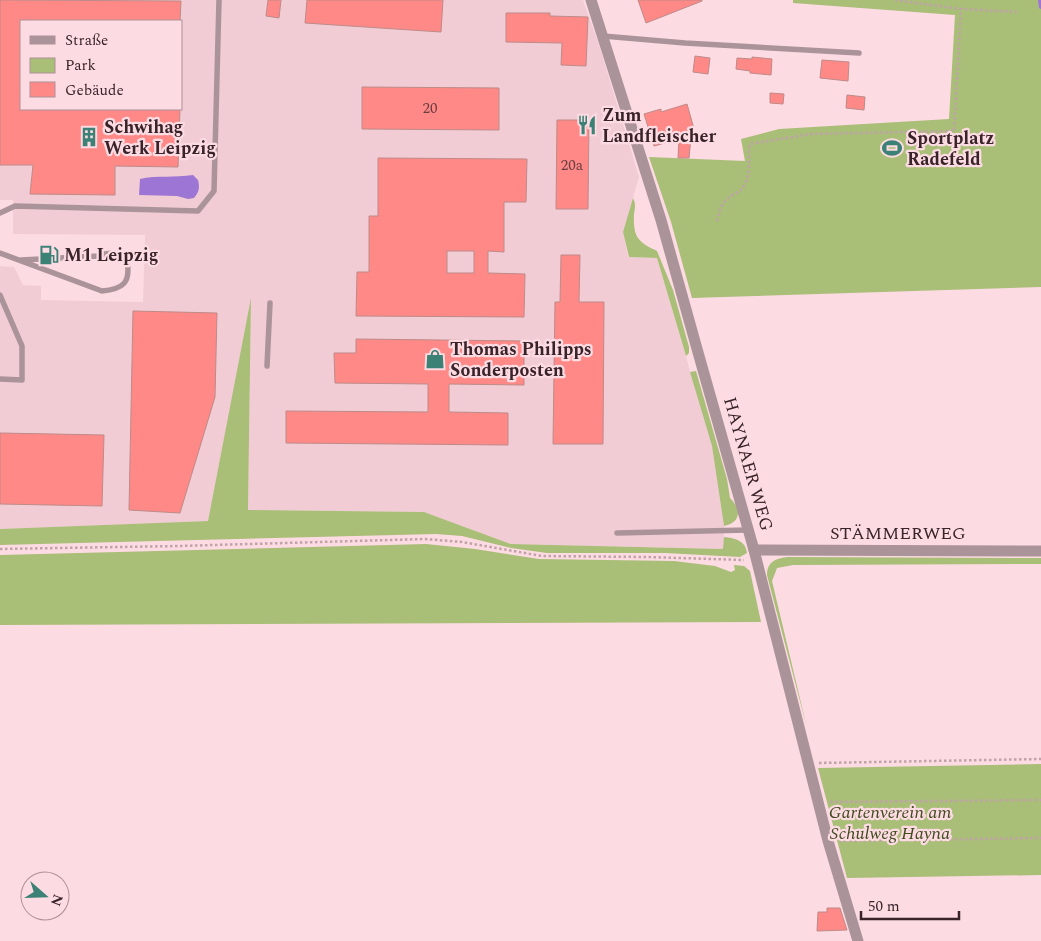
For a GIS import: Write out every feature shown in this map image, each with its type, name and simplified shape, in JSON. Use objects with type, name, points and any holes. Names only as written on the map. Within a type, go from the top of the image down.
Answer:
[{"type":"street","name":"HAYNAER WEG","points":[[591,0],[660,220],[748,530],[828,841],[858,941]]},
{"type":"street","name":"STÄMMERWEG","points":[[755,555],[1041,550]]},
{"type":"lane","points":[[0,213],[15,206],[198,211],[214,191],[219,0]]},
{"type":"lane","points":[[603,36],[859,53]]},
{"type":"lane","points":[[0,253],[102,291],[114,290],[124,284],[128,277],[127,261],[117,253],[108,252],[99,256],[21,260]]},
{"type":"lane","points":[[0,295],[22,346],[22,380],[0,379]]},
{"type":"lane","points":[[267,366],[270,303]]},
{"type":"lane","points":[[617,533],[748,530]]},
{"type":"path","points":[[895,0],[961,9],[1017,12]]},
{"type":"path","points":[[717,221],[723,203],[743,189],[746,183],[749,175],[750,144],[811,134],[954,131],[961,9]]},
{"type":"path","points":[[0,549],[161,547],[425,539],[462,542],[542,556],[755,555]]},
{"type":"path","points":[[808,763],[1041,759]]},
{"type":"path","points":[[818,802],[1041,800]]},
{"type":"path","points":[[828,841],[1041,838]]},
{"type":"shaded area","points":[[0,0],[583,0],[599,45],[639,177],[623,232],[628,257],[657,258],[712,446],[724,526],[724,549],[511,544],[424,512],[248,510],[251,301],[208,521],[0,529],[0,266],[14,267],[23,285],[41,286],[41,300],[143,302],[145,235],[13,234],[13,200],[0,200]]},
{"type":"shaded area","points":[[193,175],[198,180],[199,185],[198,192],[194,198],[139,195],[140,179]]},
{"type":"green space","name":"Sportplatz Radefeld","points":[[793,0],[1041,0],[1041,287],[692,298],[671,222],[649,157],[745,161],[741,139],[779,129],[949,119],[955,15],[793,3]]},
{"type":"green space","points":[[633,198],[635,204],[634,228],[636,233],[645,245],[657,251],[673,290],[689,347],[689,353],[686,356],[657,258],[629,257],[623,232]]},
{"type":"green space","points":[[251,298],[248,510],[424,512],[511,544],[723,549],[724,537],[732,538],[742,543],[747,553],[740,557],[665,553],[547,553],[511,548],[462,536],[436,534],[0,545],[0,529],[208,521]]},
{"type":"green space","points":[[696,371],[727,479],[730,498],[738,511],[737,518],[724,526],[712,446],[690,372]]},
{"type":"green space","points":[[426,544],[539,559],[674,561],[715,566],[731,572],[735,570],[734,565],[744,566],[750,571],[761,622],[0,625],[0,555]]},
{"type":"green space","points":[[780,558],[1041,558],[1041,564],[793,565],[777,568],[772,581],[807,728],[767,575],[770,564]]},
{"type":"green space","name":"Gartenverein am Schulweg Hayna","points":[[1041,764],[1041,875],[847,878],[818,768]]},
{"type":"building","name":"Schwihag Werk Leipzig","points":[[0,0],[181,1],[180,20],[20,20],[20,110],[180,110],[178,167],[115,166],[115,195],[30,194],[33,165],[0,165]]},
{"type":"building","points":[[268,0],[281,0],[279,18],[266,16]]},
{"type":"building","points":[[307,0],[443,0],[441,32],[305,23]]},
{"type":"building","points":[[638,0],[702,0],[702,1],[646,23]]},
{"type":"building","points":[[506,13],[550,13],[550,16],[588,17],[586,66],[561,65],[562,43],[506,42]]},
{"type":"building","points":[[695,56],[710,58],[708,74],[693,72]]},
{"type":"building","points":[[752,57],[772,59],[771,75],[750,73],[750,71],[736,69],[737,58],[752,59]]},
{"type":"building","points":[[822,60],[849,62],[848,81],[820,78]]},
{"type":"building","points":[[362,87],[499,88],[499,130],[362,129]]},
{"type":"building","points":[[770,93],[784,94],[783,104],[770,103]]},
{"type":"building","points":[[847,95],[865,97],[864,110],[846,108]]},
{"type":"building","points":[[687,104],[696,136],[691,137],[689,158],[678,158],[679,139],[654,146],[644,114],[661,109],[661,112]]},
{"type":"building","points":[[557,120],[589,120],[588,209],[556,209]]},
{"type":"building","points":[[378,158],[527,159],[526,202],[504,202],[504,252],[488,251],[488,273],[525,274],[524,317],[356,316],[357,272],[369,272],[369,216],[378,216]],"holes":[[[447,251],[474,251],[474,273],[447,273]]]},
{"type":"building","points":[[561,255],[580,255],[579,302],[604,302],[603,444],[553,444],[555,302],[560,302]]},
{"type":"building","points":[[133,311],[217,313],[215,397],[180,513],[129,510]]},
{"type":"building","points":[[356,339],[524,341],[524,385],[449,384],[449,412],[508,413],[508,445],[286,443],[286,411],[428,412],[428,384],[335,383],[334,353],[356,353]]},
{"type":"building","points":[[0,433],[104,435],[102,506],[0,504]]},
{"type":"building","points":[[827,908],[840,908],[847,930],[817,931],[818,912],[827,912]]},
{"type":"waterway","points":[[1040,0],[1041,7]]},
{"type":"place","name":"Zum Landfleischer","points":[[587,125]]},
{"type":"place","name":"Schwihag Werk Leipzig","points":[[89,137]]},
{"type":"place","name":"Sportplatz Radefeld","points":[[892,148]]},
{"type":"place","name":"M1 Leipzig","points":[[49,255]]},
{"type":"place","name":"Thomas Philipps Sonderposten","points":[[435,359]]}]
